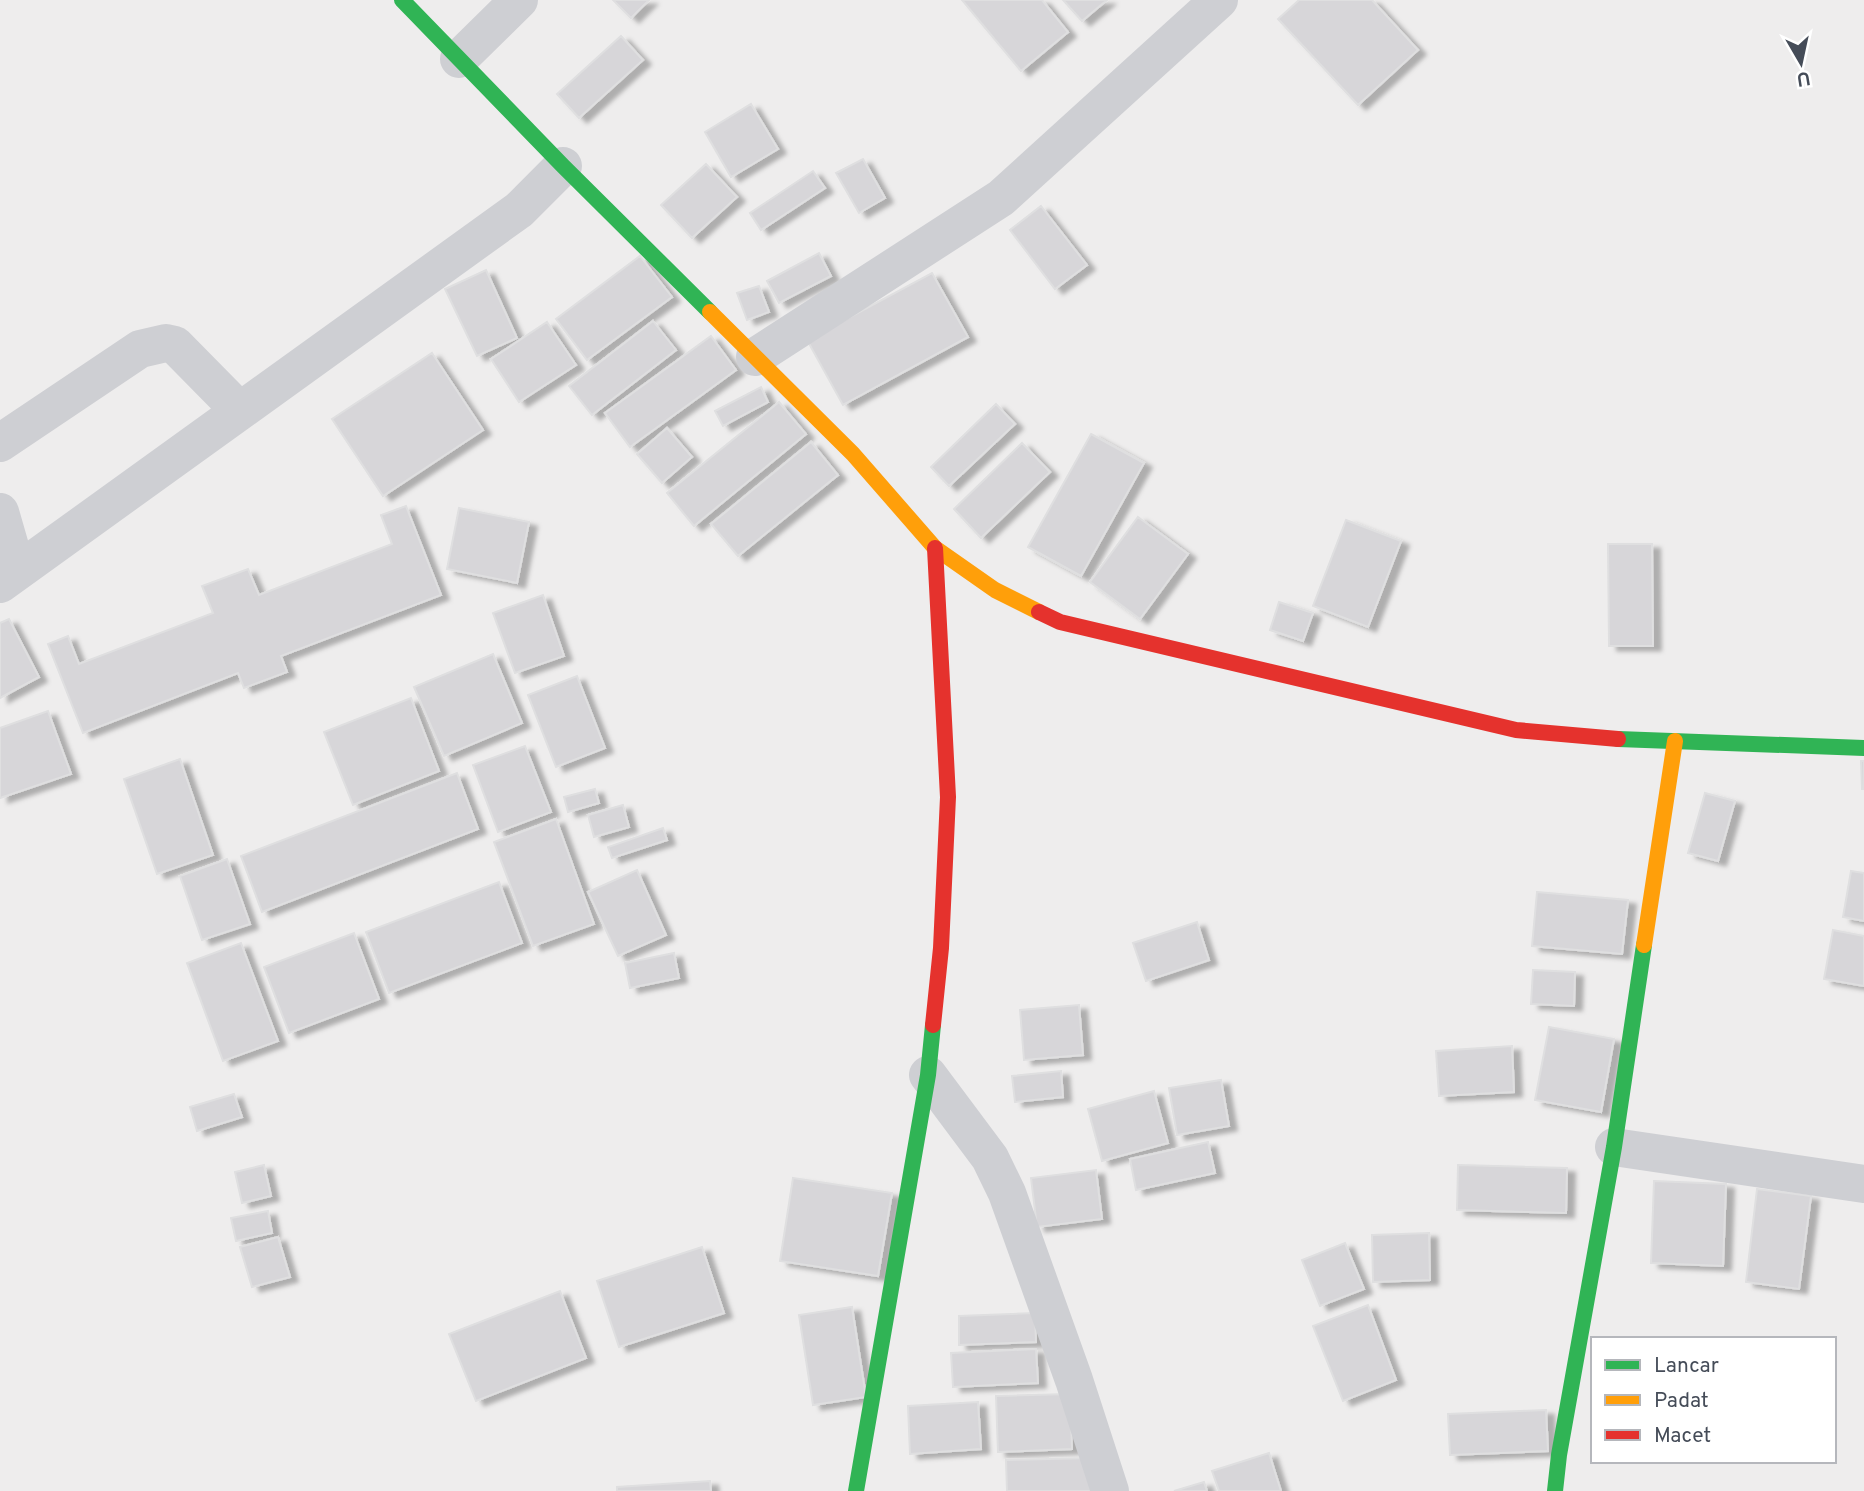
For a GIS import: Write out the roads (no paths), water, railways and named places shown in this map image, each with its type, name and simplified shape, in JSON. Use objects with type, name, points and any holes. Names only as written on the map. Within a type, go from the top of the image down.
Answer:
[{"type":"street","points":[[402,0],[563,166],[853,454],[935,548],[995,590],[1060,622],[1086,629],[1516,730],[1592,738],[1864,748]]},
{"type":"street","points":[[459,59],[519,0]]},
{"type":"street","points":[[755,357],[1001,198],[1219,0]]},
{"type":"street","points":[[0,512],[9,577],[519,209],[563,166]]},
{"type":"street","points":[[0,443],[140,349],[166,343],[175,345],[240,411]]},
{"type":"street","points":[[856,1491],[928,1075],[941,948],[948,797],[935,548]]},
{"type":"street","points":[[1555,1491],[1559,1455],[1614,1147],[1675,741]]},
{"type":"street","points":[[928,1075],[990,1158],[1007,1193],[1074,1380],[1110,1491]]},
{"type":"street","points":[[1614,1147],[1864,1184]]}]
